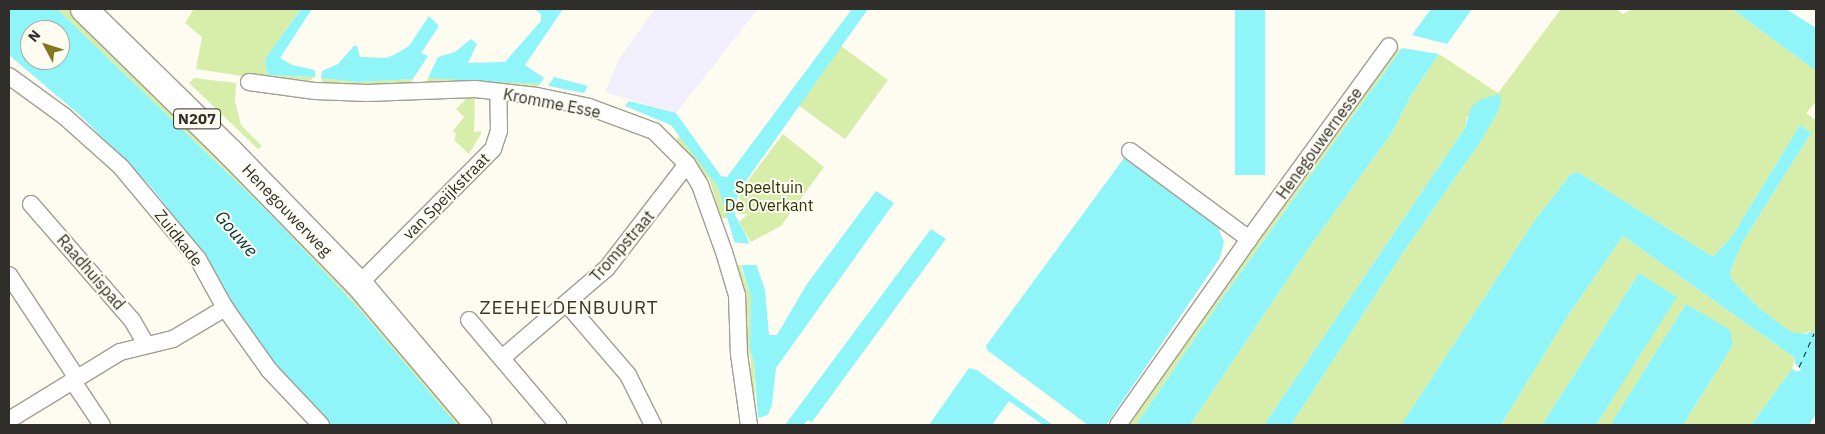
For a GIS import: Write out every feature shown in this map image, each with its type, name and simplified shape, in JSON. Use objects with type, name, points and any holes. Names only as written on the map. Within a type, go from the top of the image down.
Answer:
[{"type":"main road","name":"Henegouwerweg","points":[[84,9],[230,152],[359,284],[478,425]]},
{"type":"street","name":"Henegouwernesse","points":[[1118,425],[1249,239],[1389,46]]},
{"type":"street","name":"Zuidkade","points":[[9,76],[64,116],[121,167],[198,259],[225,308],[269,370],[321,425]]},
{"type":"street","name":"Kromme Esse","points":[[249,82],[315,91],[367,93],[475,89],[589,107],[654,131],[687,164],[700,185],[737,296],[738,354],[749,425]]},
{"type":"street","name":"van Speijkstraat","points":[[359,284],[493,149],[500,131],[498,92]]},
{"type":"street","points":[[1130,151],[1249,239]]},
{"type":"street","name":"Trompstraat","points":[[502,358],[607,268],[687,164]]},
{"type":"street","name":"Raadhuispad","points":[[31,204],[132,320],[146,344]]},
{"type":"street","points":[[9,275],[75,379],[100,424]]},
{"type":"street","points":[[567,304],[628,375],[653,425]]},
{"type":"street","points":[[9,420],[120,352],[173,338],[225,308]]},
{"type":"street","points":[[469,320],[558,425]]},
{"type":"shaded area","points":[[655,9],[758,9],[676,113],[605,92],[620,57]]},
{"type":"green space","points":[[57,9],[69,9],[310,247],[466,425],[457,425],[360,310],[270,214]]},
{"type":"green space","points":[[194,9],[301,9],[265,59],[268,75],[315,77],[303,85],[196,69],[202,37],[185,23]]},
{"type":"green space","points":[[1561,9],[1616,9],[1623,14],[1632,9],[1732,9],[1816,71],[1816,102],[1806,113],[1816,120],[1816,335],[1811,331],[1798,335],[1791,333],[1758,307],[1732,280],[1730,272],[1743,241],[1811,133],[1800,125],[1732,236],[1713,257],[1578,172],[1571,174],[1535,220],[1401,425],[1291,425],[1404,251],[1481,141],[1489,126],[1467,116],[1465,128],[1264,425],[1190,425],[1306,252],[1393,131],[1410,97],[1439,54],[1498,93]]},
{"type":"green space","points":[[841,46],[888,80],[845,139],[798,105]]},
{"type":"green space","points":[[1402,48],[1221,300],[1136,425],[1126,425],[1213,297],[1394,52]]},
{"type":"green space","points":[[445,76],[540,84],[536,89],[427,82],[428,78]]},
{"type":"green space","points":[[194,78],[236,83],[235,101],[241,125],[262,146],[258,149],[189,83]]},
{"type":"green space","points":[[321,78],[358,82],[413,79],[409,85],[324,86]]},
{"type":"green space","points":[[467,98],[475,98],[474,132],[481,131],[469,154],[454,140],[456,134],[453,131],[464,117],[456,109]]},
{"type":"green space","points":[[681,134],[718,187],[729,218],[721,218],[709,178],[703,176],[676,140]]},
{"type":"green space","name":"Speeltuin De Overkant","points":[[783,134],[824,167],[781,226],[751,242],[739,222],[748,214],[738,214],[741,190]]},
{"type":"green space","points":[[1623,236],[1795,358],[1792,369],[1751,425],[1683,425],[1733,345],[1686,304],[1610,425],[1596,425],[1676,297],[1639,273],[1542,425],[1501,425],[1567,317]]},
{"type":"green space","points":[[740,264],[751,297],[750,348],[754,362],[756,418],[753,418],[746,374],[750,374],[751,362],[750,354],[745,354],[736,265]]},
{"type":"water","points":[[9,9],[57,9],[68,20],[20,20],[20,64],[9,55]]},
{"type":"water","points":[[301,9],[312,9],[280,58],[292,65],[315,70],[315,77],[268,75],[265,59]]},
{"type":"water","points":[[534,9],[563,9],[525,65],[544,78],[540,84],[428,78],[438,57],[455,52],[471,39],[477,44],[468,63],[505,62],[541,21],[541,14]]},
{"type":"water","points":[[852,9],[868,9],[741,188],[735,204],[735,215],[746,235],[765,290],[769,335],[777,335],[807,284],[876,191],[894,203],[776,368],[772,404],[768,415],[758,418],[754,362],[750,348],[751,297],[718,187],[671,125],[625,106],[629,101],[676,113],[721,176],[727,177]]},
{"type":"water","points":[[1235,9],[1265,9],[1265,175],[1235,175]]},
{"type":"water","points":[[1431,9],[1472,9],[1447,44],[1412,35]]},
{"type":"water","points":[[1732,9],[1786,9],[1816,28],[1816,71]]},
{"type":"water","points":[[429,16],[439,26],[421,53],[428,56],[413,79],[358,82],[321,78],[322,71],[338,64],[354,46],[357,46],[360,57],[386,58],[394,55],[409,46]]},
{"type":"water","name":"Gouwe","points":[[70,22],[270,214],[360,310],[457,425],[330,425],[273,362],[245,325],[199,248],[152,188],[82,117],[27,70],[70,70]]},
{"type":"water","points":[[1402,48],[1439,54],[1410,97],[1393,131],[1306,252],[1190,425],[1136,425],[1221,300]]},
{"type":"water","points":[[554,77],[588,86],[584,93],[548,86]]},
{"type":"water","points":[[1498,94],[1501,98],[1499,110],[1481,141],[1404,251],[1291,425],[1264,425],[1465,128],[1471,107],[1480,100]]},
{"type":"water","points":[[1800,125],[1811,133],[1743,241],[1730,272],[1732,280],[1758,307],[1791,332],[1807,334],[1811,331],[1816,335],[1816,414],[1809,425],[1751,425],[1792,369],[1798,372],[1801,369],[1795,364],[1795,358],[1623,236],[1567,317],[1501,425],[1401,425],[1535,220],[1571,174],[1578,172],[1713,257],[1732,236]]},
{"type":"water","points":[[1124,158],[1218,227],[1224,242],[1220,258],[1106,425],[1088,425],[987,350],[986,346]]},
{"type":"water","points":[[931,229],[946,239],[812,422],[808,420],[803,425],[785,425]]},
{"type":"water","points":[[1639,273],[1677,297],[1596,425],[1542,425]]},
{"type":"water","points":[[1686,304],[1730,330],[1733,345],[1683,425],[1610,425]]},
{"type":"water","points":[[969,368],[977,370],[1053,425],[1043,425],[1009,401],[992,425],[929,425]]},
{"type":"pier","points":[[732,242],[751,244],[758,265],[737,265]]},
{"type":"ferry route","points":[[1799,367],[1814,333]]},
{"type":"district","name":"ZEEHELDENBUURT","points":[[569,308]]}]
